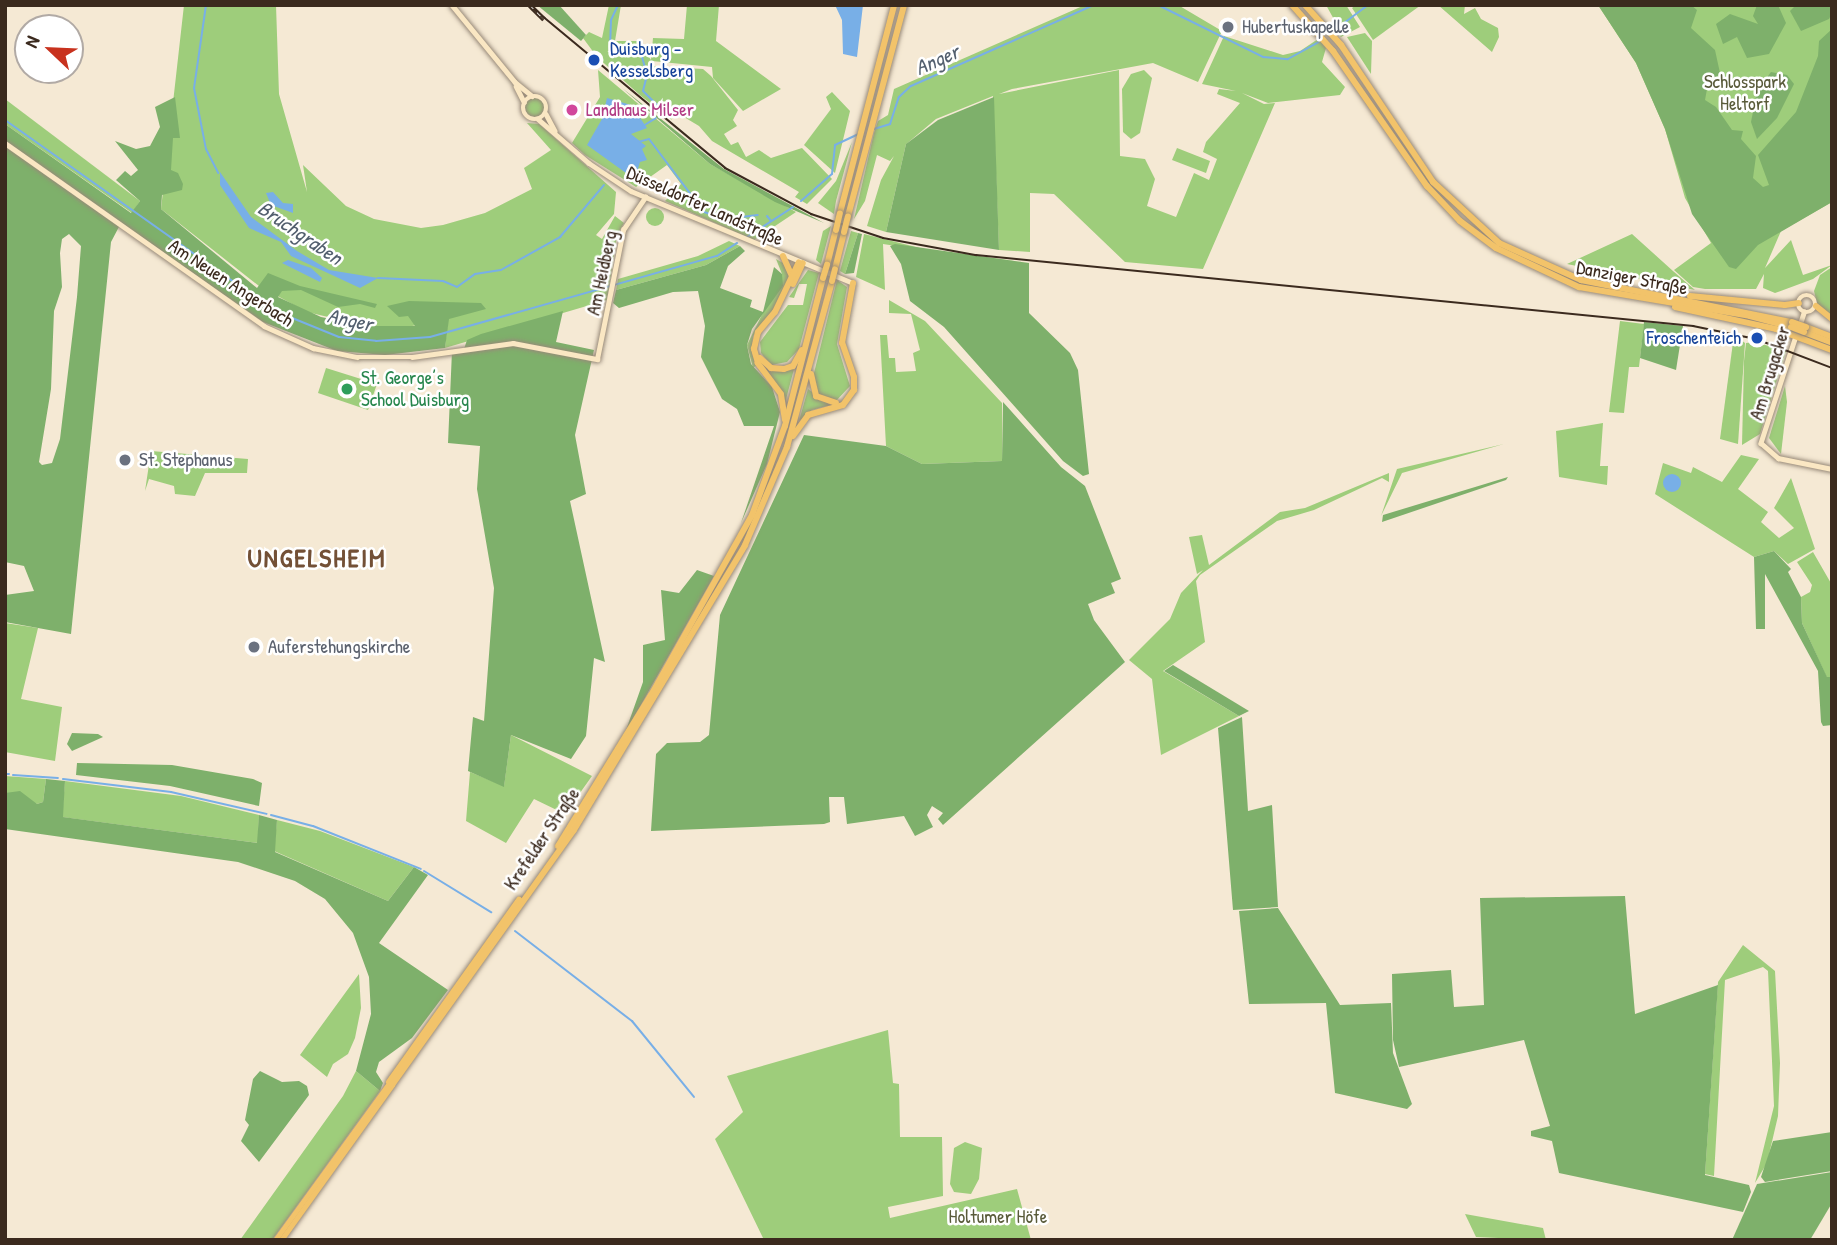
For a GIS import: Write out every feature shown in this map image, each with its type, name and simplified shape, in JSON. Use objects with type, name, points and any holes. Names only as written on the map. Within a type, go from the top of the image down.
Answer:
[{"type":"highway","points":[[801,263],[758,341],[759,356],[771,368],[788,368],[797,360],[810,333],[894,5]]},
{"type":"highway","points":[[787,447],[904,5]]},
{"type":"highway","name":"Danziger Straße","points":[[1292,5],[1334,51],[1427,186],[1478,236],[1552,277],[1648,300],[1792,324]]},
{"type":"highway","name":"Danziger Straße","points":[[1306,5],[1341,46],[1427,176],[1481,230],[1554,271],[1615,288],[1671,297],[1792,324],[1832,337]]},
{"type":"highway","points":[[783,256],[792,277]]},
{"type":"highway","points":[[785,426],[781,394],[758,363],[754,349],[758,332],[775,312],[801,263]]},
{"type":"highway","points":[[812,358],[813,392],[828,403],[842,401],[852,383],[839,343],[851,282]]},
{"type":"highway","points":[[787,447],[808,415],[843,405],[854,390],[855,377],[842,343],[851,282]]},
{"type":"highway","points":[[1671,297],[1723,296],[1785,306],[1799,303]]},
{"type":"highway","points":[[1648,300],[1795,336],[1832,350]]},
{"type":"highway","points":[[1816,306],[1832,319]]},
{"type":"highway","name":"Danziger Straße","points":[[1805,329],[1832,344]]},
{"type":"highway","name":"Krefelder Straße","points":[[390,1084],[545,865],[645,706],[752,515],[785,426],[810,333]]},
{"type":"highway","name":"Krefelder Straße","points":[[390,1084],[574,830],[627,746],[749,537],[787,447]]},
{"type":"main road","points":[[452,5],[514,82],[524,102],[526,115],[538,119],[546,113],[545,100],[533,96],[514,82]]},
{"type":"main road","points":[[524,102],[533,96]]},
{"type":"main road","name":"Düsseldorfer Landstraße","points":[[546,113],[558,134]]},
{"type":"main road","name":"Düsseldorfer Landstraße","points":[[538,119],[608,177],[645,197],[851,282]]},
{"type":"main road","name":"Am Neuen Angerbach","points":[[5,143],[259,323],[313,348],[389,359],[513,343],[597,359]]},
{"type":"main road","name":"Am Heidberg","points":[[597,359],[623,230],[645,197]]},
{"type":"main road","name":"Am Brugacker","points":[[1804,312],[1799,303],[1808,295],[1816,306],[1804,312],[1761,443],[1778,458],[1832,469]]},
{"type":"main road","name":"Krefelder Straße","points":[[278,1240],[390,1084]]},
{"type":"green space","points":[[184,5],[276,5],[279,94],[307,192],[303,165],[346,206],[374,219],[421,228],[443,225],[485,213],[532,189],[524,168],[551,150],[527,123],[539,124],[616,192],[614,214],[596,235],[602,239],[615,216],[624,223],[617,235],[607,300],[445,348],[448,319],[402,328],[366,326],[307,312],[259,286],[161,209]]},
{"type":"green space","points":[[537,5],[559,5],[586,35],[581,41]]},
{"type":"green space","points":[[609,5],[621,5],[615,41],[638,41],[651,60],[653,38],[684,39],[687,5],[719,5],[716,41],[781,89],[743,111],[713,78],[712,67],[652,61],[652,66],[703,69],[711,76],[738,110],[733,120],[737,126],[724,134],[731,145],[738,142],[746,157],[759,150],[771,158],[802,148],[832,179],[807,204],[795,197],[799,192],[712,141],[699,126],[664,105],[672,120],[641,96],[597,57],[583,38],[589,32],[602,38]]},
{"type":"green space","points":[[1085,5],[1178,5],[1222,31],[1198,82],[1153,63],[1012,89],[999,94],[1119,70],[1120,156],[1145,159],[1155,179],[1147,206],[1176,217],[1194,173],[1209,180],[1217,159],[1203,152],[1206,142],[1240,103],[1217,94],[1219,89],[1236,91],[1202,84],[1224,36],[1283,55],[1300,51],[1318,39],[1326,48],[1322,62],[1345,87],[1340,95],[1268,103],[1242,93],[1264,104],[1275,103],[1203,269],[1125,262],[1054,194],[1030,193],[1030,252],[999,250],[993,96],[936,119],[906,144],[886,232],[867,226],[881,180],[894,156],[890,161],[877,155],[865,201],[854,219],[874,133],[878,121],[888,115],[894,89]]},
{"type":"green space","points":[[1326,5],[1346,5],[1360,27],[1341,37],[1331,27],[1336,23]]},
{"type":"green space","points":[[1356,5],[1421,5],[1373,40],[1352,8]]},
{"type":"green space","points":[[1438,5],[1465,5],[1464,14],[1475,8],[1481,19],[1498,28],[1499,37],[1492,52]]},
{"type":"green space","name":"Schlosspark Heltorf","points":[[1598,5],[1832,5],[1832,202],[1781,231],[1765,268],[1791,240],[1803,275],[1832,265],[1813,279],[1775,293],[1763,288],[1764,274],[1756,289],[1705,289],[1693,287],[1674,270],[1711,243],[1685,198],[1665,129],[1636,63]]},
{"type":"green space","name":"Schlosspark Heltorf","points":[[1598,5],[1691,5],[1697,10],[1691,28],[1715,50],[1720,73],[1707,89],[1705,100],[1716,107],[1732,130],[1743,131],[1741,139],[1756,156],[1753,178],[1763,187],[1769,185],[1758,155],[1796,112],[1818,56],[1819,41],[1832,29],[1832,202],[1758,245],[1736,269],[1729,267],[1692,214],[1665,129],[1636,63]]},
{"type":"green space","points":[[1757,5],[1778,5],[1786,23],[1769,54],[1747,58],[1737,37],[1723,44],[1716,24],[1730,14],[1758,24],[1753,16]]},
{"type":"green space","points":[[1796,5],[1832,5],[1832,13],[1829,19],[1801,31],[1790,11]]},
{"type":"green space","points":[[1365,33],[1372,41],[1371,74],[1347,37]]},
{"type":"green space","points":[[598,70],[710,164],[796,212],[754,240],[665,201],[681,184],[667,165],[636,187],[585,155],[572,143],[600,97]]},
{"type":"green space","points":[[1144,70],[1152,78],[1140,133],[1131,139],[1123,132],[1122,89],[1131,74]]},
{"type":"green space","points":[[1771,72],[1787,75],[1794,84],[1777,118],[1757,139],[1751,122],[1757,91]]},
{"type":"green space","points":[[622,88],[724,169],[824,223],[775,202],[710,164]]},
{"type":"green space","points":[[832,92],[850,111],[835,173],[804,145],[831,109],[826,97]]},
{"type":"green space","points":[[175,97],[180,138],[173,138],[171,170],[178,173],[183,184],[182,190],[162,195],[161,209],[257,288],[268,273],[300,286],[377,304],[375,308],[360,304],[338,307],[301,290],[282,291],[278,297],[321,317],[366,326],[415,326],[408,316],[399,317],[387,306],[409,301],[481,303],[486,309],[449,319],[445,348],[385,355],[337,351],[263,322],[121,223],[111,242],[71,634],[5,622],[5,595],[34,591],[24,566],[5,562],[5,124],[131,213],[140,201],[116,180],[125,171],[131,176],[138,170],[115,141],[136,149],[150,146],[160,127],[155,107]],"holes":[[[69,234],[81,246],[60,439],[52,463],[42,465],[39,462],[51,389],[54,311],[62,287],[62,239]]]},
{"type":"green space","points":[[535,97],[542,100],[545,107],[542,114],[535,117],[528,114],[525,107],[528,100]]},
{"type":"green space","points":[[994,97],[999,250],[886,232],[906,144],[938,120]]},
{"type":"green space","points":[[5,99],[140,201],[132,213],[5,124]]},
{"type":"green space","points":[[852,142],[834,214],[818,203],[836,181]]},
{"type":"green space","points":[[1177,148],[1210,161],[1206,173],[1172,160]]},
{"type":"green space","points":[[655,208],[661,211],[664,217],[661,223],[655,226],[649,223],[646,217],[649,211]]},
{"type":"green space","points":[[831,226],[821,264],[816,260],[823,231]]},
{"type":"green space","points":[[851,231],[858,233],[845,274],[840,271]]},
{"type":"green space","points":[[858,233],[862,234],[854,273],[845,274]]},
{"type":"green space","points":[[864,234],[928,250],[1029,263],[948,254],[883,244],[885,290],[856,277]]},
{"type":"green space","points":[[1632,234],[1673,271],[1695,290],[1567,264]]},
{"type":"green space","points":[[729,241],[740,246],[706,265],[616,290],[618,279],[698,256]]},
{"type":"green space","points":[[895,244],[1029,263],[1029,313],[1070,353],[1078,370],[1089,474],[1083,476],[1063,461],[944,327],[910,301],[901,264],[890,246]]},
{"type":"green space","points":[[740,246],[745,251],[728,266],[720,288],[752,300],[750,307],[763,312],[774,267],[782,274],[783,286],[752,329],[747,345],[751,364],[772,387],[780,412],[767,464],[741,523],[774,426],[744,426],[737,409],[722,399],[701,357],[705,326],[698,291],[673,292],[619,308],[613,303],[616,290],[706,265]]},
{"type":"green space","points":[[776,259],[783,263],[790,278],[776,308],[753,336],[752,353],[757,365],[753,368],[747,345],[782,274]]},
{"type":"green space","points":[[1832,267],[1832,317],[1818,307],[1814,291],[1820,275]]},
{"type":"green space","points":[[808,270],[819,273],[799,349],[787,362],[771,365],[761,353],[760,342],[788,305],[803,305],[807,284],[799,284],[794,298],[789,297]]},
{"type":"green space","points":[[837,280],[847,287],[837,344],[850,386],[836,401],[820,397],[813,377]]},
{"type":"green space","points":[[889,300],[925,321],[1002,403],[1002,461],[922,464],[886,446],[880,335],[887,335],[889,358],[895,358],[896,372],[916,371],[913,353],[920,350],[911,314],[889,313]]},
{"type":"green space","points":[[563,311],[556,342],[594,350],[575,435],[586,494],[570,501],[605,662],[594,658],[586,736],[571,759],[511,735],[504,787],[468,771],[473,717],[484,721],[494,588],[477,489],[480,446],[448,443],[452,351],[464,349],[467,340],[481,334]]},
{"type":"green space","points":[[1620,321],[1644,324],[1639,367],[1629,367],[1624,413],[1609,412]]},
{"type":"green space","points":[[1644,322],[1683,326],[1676,370],[1640,358]]},
{"type":"green space","points":[[1734,335],[1745,343],[1738,444],[1720,439]]},
{"type":"green space","points":[[1755,342],[1786,351],[1760,434],[1742,445],[1746,343]]},
{"type":"green space","points":[[797,364],[785,403],[764,366],[784,372]]},
{"type":"green space","name":"St. George’s School Duisburg","points":[[326,368],[377,384],[368,410],[318,393]]},
{"type":"green space","points":[[1785,386],[1787,402],[1781,454],[1769,438]]},
{"type":"green space","points":[[808,389],[830,405],[812,410],[799,421]]},
{"type":"green space","points":[[1003,402],[1061,467],[1085,486],[1121,579],[1111,583],[1115,593],[1088,604],[1094,620],[1125,662],[943,825],[938,819],[943,813],[932,806],[927,815],[933,827],[915,836],[904,816],[847,824],[844,797],[829,797],[830,822],[824,824],[651,831],[656,754],[667,743],[700,742],[709,735],[720,615],[804,435],[886,446],[922,464],[1002,461]]},
{"type":"green space","points":[[1603,423],[1600,466],[1608,466],[1607,485],[1559,477],[1556,431]]},
{"type":"green space","points":[[1504,444],[1402,473],[1381,516],[1397,469]]},
{"type":"green space","points":[[151,451],[248,459],[247,473],[205,473],[195,496],[175,494],[174,486],[149,479],[145,491]]},
{"type":"green space","points":[[1741,455],[1759,459],[1738,489],[1768,512],[1761,522],[1779,538],[1794,528],[1774,508],[1791,478],[1815,549],[1788,564],[1774,551],[1754,557],[1655,494],[1663,463],[1691,473],[1693,467],[1722,482]]},
{"type":"green space","points":[[1389,473],[1389,482],[1382,478],[1314,510],[1277,521],[1200,575],[1196,581],[1205,642],[1163,671],[1239,716],[1161,755],[1152,679],[1129,660],[1170,619],[1181,593],[1203,570],[1197,574],[1189,537],[1202,535],[1209,565],[1280,512],[1305,508]]},
{"type":"green space","points":[[1508,477],[1506,480],[1382,522],[1383,515]]},
{"type":"green space","points":[[1774,551],[1791,569],[1788,572],[1801,597],[1802,623],[1827,677],[1832,677],[1832,725],[1823,726],[1821,722],[1818,671],[1765,574],[1765,629],[1756,629],[1754,557]]},
{"type":"green space","points":[[1813,552],[1832,585],[1832,677],[1827,678],[1802,623],[1801,597],[1810,592],[1812,585],[1797,562]]},
{"type":"green space","points":[[697,570],[714,576],[625,733],[643,682],[643,645],[665,640],[661,590],[679,593]]},
{"type":"green space","points":[[5,623],[38,628],[21,699],[62,707],[55,761],[5,752]]},
{"type":"green space","points":[[1173,665],[1249,711],[1239,716],[1164,671]]},
{"type":"green space","points":[[1242,717],[1248,811],[1272,805],[1278,907],[1233,910],[1218,728]]},
{"type":"green space","points":[[72,733],[98,734],[103,737],[72,751],[67,744]]},
{"type":"green space","points":[[511,735],[592,776],[565,814],[534,799],[506,843],[466,821],[470,772],[504,786]]},
{"type":"green space","points":[[77,763],[172,765],[253,779],[262,783],[259,806],[170,786],[76,775]]},
{"type":"green space","points":[[5,776],[46,779],[43,802],[37,804],[5,793]]},
{"type":"green space","points":[[46,779],[65,781],[63,817],[257,843],[259,815],[277,820],[275,852],[388,901],[414,867],[428,875],[379,943],[448,990],[412,1038],[379,1062],[376,1072],[383,1083],[380,1091],[356,1071],[371,1014],[369,977],[353,933],[325,899],[295,881],[238,862],[5,829],[5,793],[20,791],[37,804],[43,802]]},
{"type":"green space","points":[[65,781],[181,796],[259,815],[258,843],[62,817]]},
{"type":"green space","points":[[277,820],[320,831],[414,867],[388,901],[274,851]]},
{"type":"green space","points":[[1625,896],[1635,1014],[1718,985],[1705,1175],[1749,1185],[1751,1192],[1743,1212],[1559,1173],[1552,1141],[1531,1136],[1531,1131],[1550,1126],[1524,1040],[1399,1067],[1393,1040],[1392,974],[1451,970],[1454,1007],[1484,1005],[1480,898]]},
{"type":"green space","points":[[1278,908],[1340,1005],[1391,1003],[1393,1053],[1412,1104],[1407,1109],[1335,1093],[1326,1003],[1249,1004],[1239,911]]},
{"type":"green space","points":[[1743,945],[1775,971],[1780,1063],[1778,1116],[1767,1163],[1755,1183],[1774,1106],[1768,971],[1763,967],[1725,980],[1714,1176],[1705,1174],[1718,982]]},
{"type":"green space","points":[[359,974],[361,1008],[355,1038],[348,1054],[333,1064],[327,1077],[300,1055]]},
{"type":"green space","name":"Holtumer Höfe","points":[[888,1030],[893,1083],[899,1084],[900,1137],[942,1137],[943,1196],[888,1207],[890,1218],[1017,1189],[1031,1240],[764,1240],[715,1139],[743,1112],[727,1076]]},
{"type":"green space","points":[[260,1071],[282,1082],[299,1081],[307,1086],[309,1095],[259,1162],[241,1141],[249,1125],[245,1120],[253,1079]]},
{"type":"green space","points":[[356,1071],[380,1091],[272,1240],[240,1240],[343,1096]]},
{"type":"green space","points":[[1832,1132],[1832,1171],[1765,1182],[1761,1177],[1773,1141]]},
{"type":"green space","points":[[965,1142],[982,1148],[979,1179],[971,1194],[954,1192],[950,1184],[954,1148]]},
{"type":"green space","points":[[1832,1172],[1832,1203],[1810,1240],[1732,1240],[1757,1184]]},
{"type":"green space","points":[[1465,1214],[1543,1228],[1546,1240],[1476,1237]]},
{"type":"water","points":[[835,5],[863,5],[857,57],[843,54],[842,20]]},
{"type":"water","points":[[607,98],[631,105],[647,128],[631,134],[646,146],[642,149],[647,160],[640,162],[637,172],[626,173],[587,145],[602,119]]},
{"type":"water","points":[[220,172],[251,217],[297,251],[329,270],[378,278],[360,288],[291,256],[281,242],[249,228],[220,185]]},
{"type":"water","points":[[273,192],[283,203],[293,204],[293,213],[271,205],[266,193]]},
{"type":"water","points":[[288,260],[311,268],[322,278],[320,282],[282,263]]},
{"type":"water","points":[[1672,474],[1678,477],[1681,483],[1678,489],[1672,492],[1666,489],[1663,483],[1666,477]]},
{"type":"waterway","name":"Bruchgraben","points":[[206,5],[194,88],[206,149],[218,173]]},
{"type":"waterway","points":[[618,5],[611,20],[610,48],[629,46],[640,50],[647,75],[643,91],[663,111]]},
{"type":"waterway","name":"Anger","points":[[874,129],[890,124],[899,97],[911,86],[1094,5]]},
{"type":"waterway","name":"Anger","points":[[1158,5],[1263,57],[1288,59],[1319,42]]},
{"type":"waterway","name":"Anger","points":[[1332,32],[1368,5]]},
{"type":"waterway","points":[[643,126],[656,118]]},
{"type":"waterway","name":"Anger","points":[[5,120],[275,311],[339,337],[376,341],[430,337],[717,256],[737,243]]},
{"type":"waterway","name":"Anger","points":[[801,201],[832,174],[835,145],[859,134]]},
{"type":"waterway","points":[[638,142],[649,139],[704,212],[725,219],[758,215]]},
{"type":"waterway","name":"Bruchgraben","points":[[378,278],[443,281],[457,287],[475,274],[501,270],[560,237],[604,185]]},
{"type":"waterway","name":"Anger","points":[[747,237],[793,207]]},
{"type":"waterway","name":"Anger","points":[[767,216],[771,221]]},
{"type":"waterway","points":[[13,775],[58,778]]},
{"type":"waterway","points":[[63,779],[171,792],[267,814]]},
{"type":"waterway","points":[[271,815],[313,826],[421,869]]},
{"type":"waterway","points":[[424,871],[491,912]]},
{"type":"waterway","points":[[515,931],[632,1021],[694,1097]]},
{"type":"tram line","points":[[529,5],[725,168],[811,214],[883,238],[976,255],[1693,326],[1756,339],[1832,368]]},
{"type":"railway","points":[[530,5],[544,19]]},
{"type":"place","name":"Hubertuskapelle","points":[[1228,27]]},
{"type":"place","name":"Duisburg - Kesselsberg","points":[[594,60]]},
{"type":"place","name":"Landhaus Milser","points":[[572,110]]},
{"type":"place","name":"Froschenteich","points":[[1757,338]]},
{"type":"place","name":"St. George’s School Duisburg","points":[[347,389]]},
{"type":"place","name":"St. Stephanus","points":[[125,460]]},
{"type":"place","name":"Auferstehungskirche","points":[[254,647]]},
{"type":"district","name":"UNGELSHEIM","points":[[317,558]]}]
